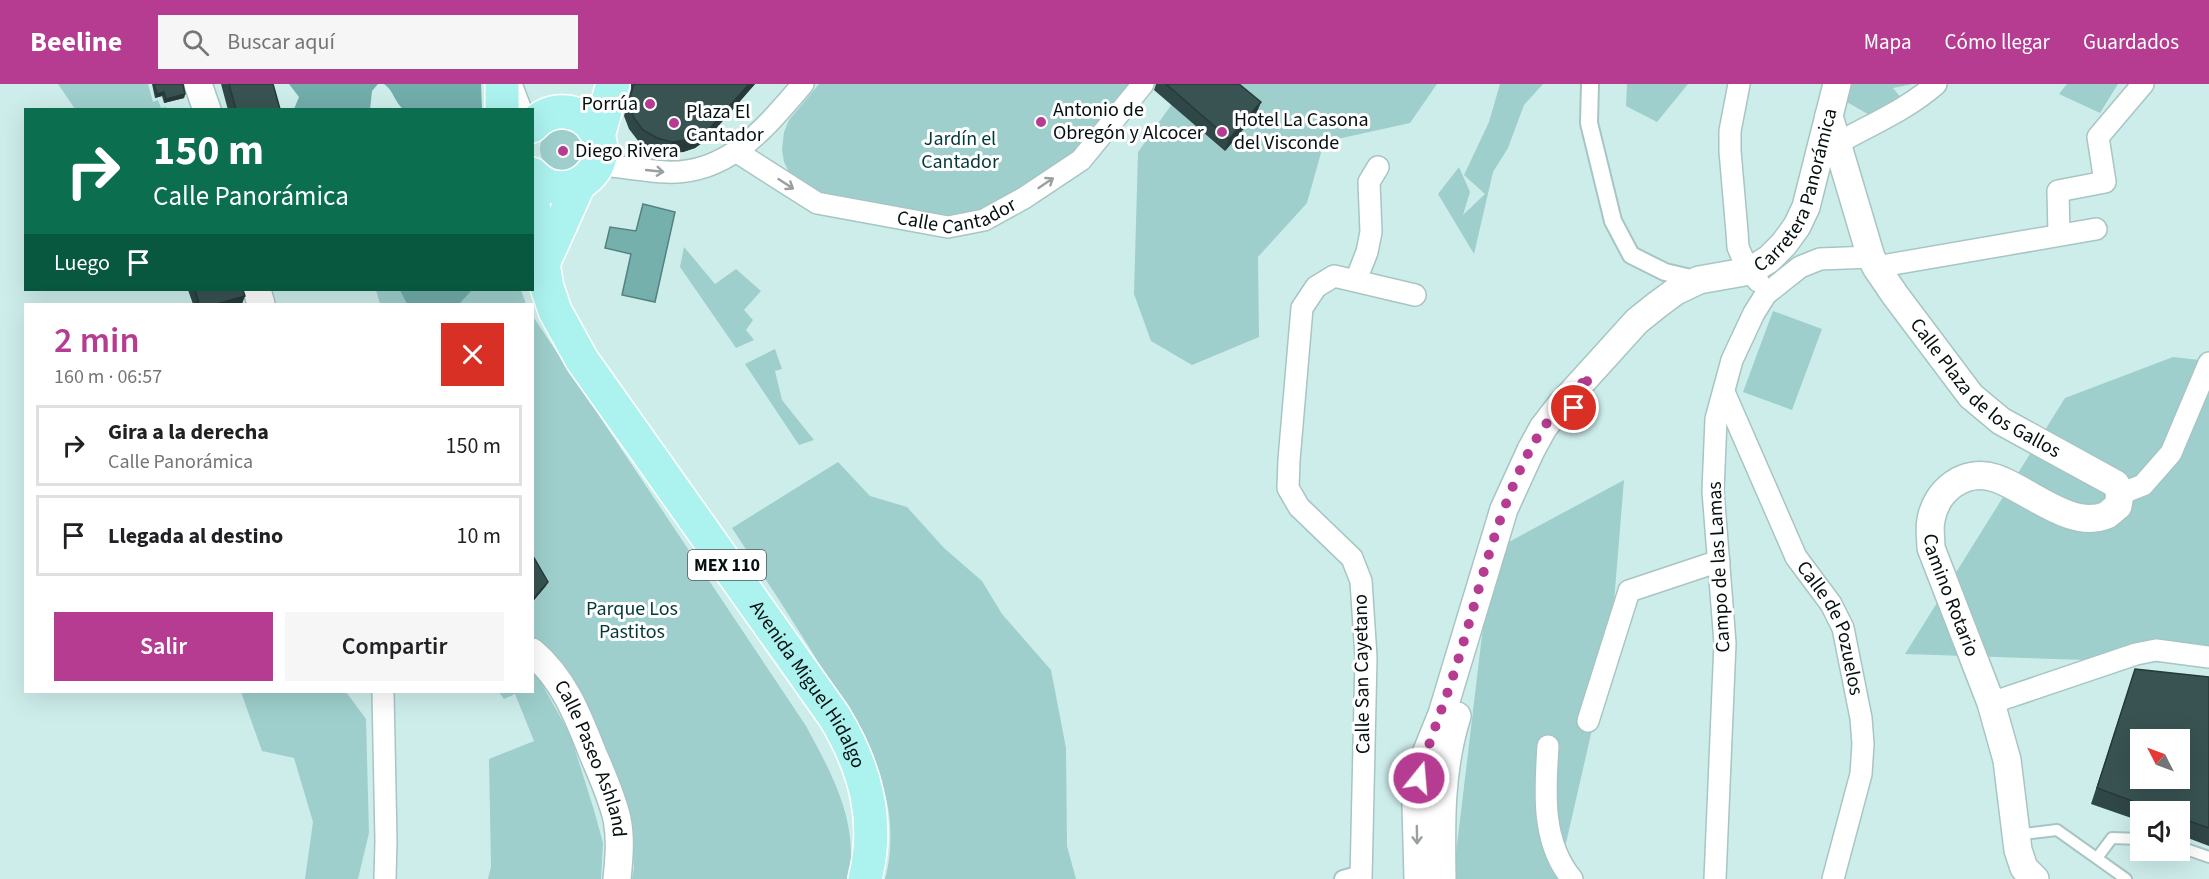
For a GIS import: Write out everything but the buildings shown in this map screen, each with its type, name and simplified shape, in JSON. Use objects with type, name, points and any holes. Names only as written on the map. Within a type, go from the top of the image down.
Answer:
[{"type":"main road","points":[[502,84],[502,108]]},
{"type":"main road","points":[[534,115],[567,84]]},
{"type":"main road","points":[[541,268],[591,162],[613,84]]},
{"type":"main road","points":[[534,117],[559,112],[579,115],[594,128],[591,162],[561,188],[540,182],[534,176]]},
{"type":"main road","name":"Avenida Miguel Hidalgo","points":[[534,214],[541,268],[555,311],[582,360],[834,716],[852,746],[864,784],[872,824],[869,865],[865,879]]},
{"type":"street","points":[[198,84],[206,108]]},
{"type":"street","points":[[511,84],[526,108]]},
{"type":"street","points":[[591,162],[666,172],[689,171],[710,165],[736,152],[763,130],[803,84]]},
{"type":"street","name":"Calle Cantador","points":[[736,152],[817,203],[948,227],[984,220],[1024,198],[1081,160],[1143,84]]},
{"type":"street","points":[[1590,84],[1589,123],[1613,221],[1631,255],[1665,272],[1699,280]]},
{"type":"street","points":[[1726,84],[1738,247],[1750,271],[1766,294],[1800,267],[1820,259],[1873,262],[2096,229]]},
{"type":"street","points":[[1730,130],[1739,84]]},
{"type":"street","name":"Carretera Panorámica","points":[[1590,375],[1637,321],[1676,291],[1699,280],[1750,271],[1776,252],[1797,226],[1809,196],[1836,84]]},
{"type":"street","points":[[1838,143],[1900,108],[1936,84]]},
{"type":"street","points":[[2059,234],[2058,191],[2105,182],[2098,137],[2143,84]]},
{"type":"street","name":"Calle Plaza de los Gallos","points":[[1829,116],[1873,262],[1971,396],[2001,421],[2074,463],[2101,474],[2116,484],[2120,494]]},
{"type":"street","points":[[1356,280],[1367,252],[1371,231],[1369,182],[1378,167]]},
{"type":"street","name":"Calle San Cayetano","points":[[1355,877],[1366,657],[1361,581],[1352,558],[1299,507],[1288,488],[1288,460],[1302,308],[1316,287],[1334,276],[1415,295]]},
{"type":"street","name":"Campo de las Lamas","points":[[1714,879],[1725,643],[1713,491],[1716,419],[1732,360],[1766,294]]},
{"type":"street","name":"Camino Rotario","points":[[2035,879],[2024,868],[2018,850],[2007,760],[1991,703],[1931,548],[1930,520],[1938,497],[1956,481],[1974,476],[1995,477],[2070,516],[2089,518],[2107,515],[2118,506],[2120,494],[2143,485],[2171,453],[2209,363]]},
{"type":"street","points":[[1418,879],[1416,805],[1419,778],[1445,702],[1504,509],[1544,428],[1560,406],[1590,375]]},
{"type":"street","points":[[1442,879],[1442,793],[1448,748],[1455,721],[1532,482],[1590,375]]},
{"type":"street","name":"Calle de Pozuelos","points":[[1724,393],[1796,557],[1831,604],[1843,628],[1862,718],[1863,744],[1861,774],[1833,879]]},
{"type":"street","points":[[1588,722],[1629,591],[1719,561]]},
{"type":"street","points":[[1991,703],[2136,654],[2156,650],[2209,657]]},
{"type":"street","name":"Calle Paseo Ashland","points":[[534,654],[547,664],[564,687],[608,790],[617,821],[620,852],[617,879]]},
{"type":"street","points":[[383,693],[385,879]]},
{"type":"street","points":[[1548,746],[1545,791],[1548,821],[1553,846],[1561,865],[1572,879]]},
{"type":"lane","points":[[2016,836],[2058,830],[2126,879]]},
{"type":"lane","points":[[2097,858],[2112,838],[2130,839]]},
{"type":"lane","points":[[2190,850],[2209,857]]},
{"type":"green space","points":[[58,84],[148,84],[153,102],[158,100],[161,108],[74,108]]},
{"type":"green space","name":"Jardín el Cantador","points":[[819,84],[1137,84],[1086,146],[990,211],[959,219],[822,198],[790,174],[784,162],[782,150],[784,132],[789,120]]},
{"type":"green space","points":[[1186,84],[1437,84],[1410,123],[1324,142],[1307,203],[1258,257],[1259,337],[1192,365],[1151,341],[1134,294],[1138,152]]},
{"type":"green space","points":[[1500,84],[1543,84],[1524,105],[1508,148],[1493,172],[1474,254],[1438,194],[1459,167],[1470,192],[1463,215],[1485,194],[1464,175],[1489,122]]},
{"type":"green space","points":[[1627,84],[1688,84],[1657,122],[1626,106]]},
{"type":"green space","points":[[1848,84],[1912,84],[1893,88],[1902,99],[1873,117],[1845,101]]},
{"type":"green space","points":[[2067,84],[2118,84],[2100,113],[2059,94]]},
{"type":"green space","points":[[561,128],[576,134],[582,149],[576,164],[561,170],[546,164],[540,149],[546,134]]},
{"type":"green space","points":[[684,247],[715,284],[736,269],[761,291],[744,310],[753,320],[746,330],[754,340],[736,348],[680,267]]},
{"type":"green space","points":[[376,291],[521,291],[526,303],[380,303]]},
{"type":"green space","points":[[1773,311],[1822,329],[1792,410],[1743,392]]},
{"type":"green space","name":"Parque Los Pastitos","points":[[534,318],[806,726],[842,802],[850,834],[851,861],[848,879],[632,879],[634,867],[632,847],[534,647],[534,602],[546,586],[534,565]]},
{"type":"green space","points":[[775,349],[782,369],[775,371],[782,400],[814,440],[799,445],[745,364]]},
{"type":"green space","points":[[2173,357],[2209,361],[2209,664],[1905,654],[2065,398]]},
{"type":"green space","points":[[838,462],[870,496],[907,507],[944,548],[982,581],[1002,614],[1051,670],[1066,748],[1067,846],[1076,879],[885,879],[890,849],[889,817],[886,798],[875,766],[835,689],[732,528]]},
{"type":"green space","points":[[1624,480],[1610,651],[1561,865],[1561,879],[1453,879],[1492,551]]},
{"type":"green space","points":[[534,674],[570,734],[603,843],[601,879],[488,879],[491,867],[489,759],[534,741],[515,694],[504,699],[500,693],[534,693]]},
{"type":"green space","points":[[241,693],[347,693],[366,719],[369,833],[358,879],[305,879],[313,822],[294,758],[262,751]]},
{"type":"shaded area","points":[[289,84],[378,84],[372,91],[370,108],[294,108],[299,97]]},
{"type":"shaded area","points":[[384,84],[481,84],[482,108],[402,108]]},
{"type":"shaded area","points":[[643,204],[675,212],[655,302],[622,295],[631,254],[605,248],[610,227],[636,231]]},
{"type":"shaded area","points":[[400,291],[471,291],[460,303],[406,303]]},
{"type":"place","name":"Porrúa","points":[[650,104]]},
{"type":"place","name":"Antonio de Obregón y Alcocer","points":[[1041,122]]},
{"type":"place","name":"Plaza El Cantador","points":[[674,123]]},
{"type":"place","name":"Hotel La Casona del Visconde","points":[[1222,132]]},
{"type":"place","name":"Diego Rivera","points":[[563,151]]},
{"type":"route","points":[[1419,778],[1442,714],[1504,509],[1544,428],[1560,406],[1590,375],[1574,408]]}]
